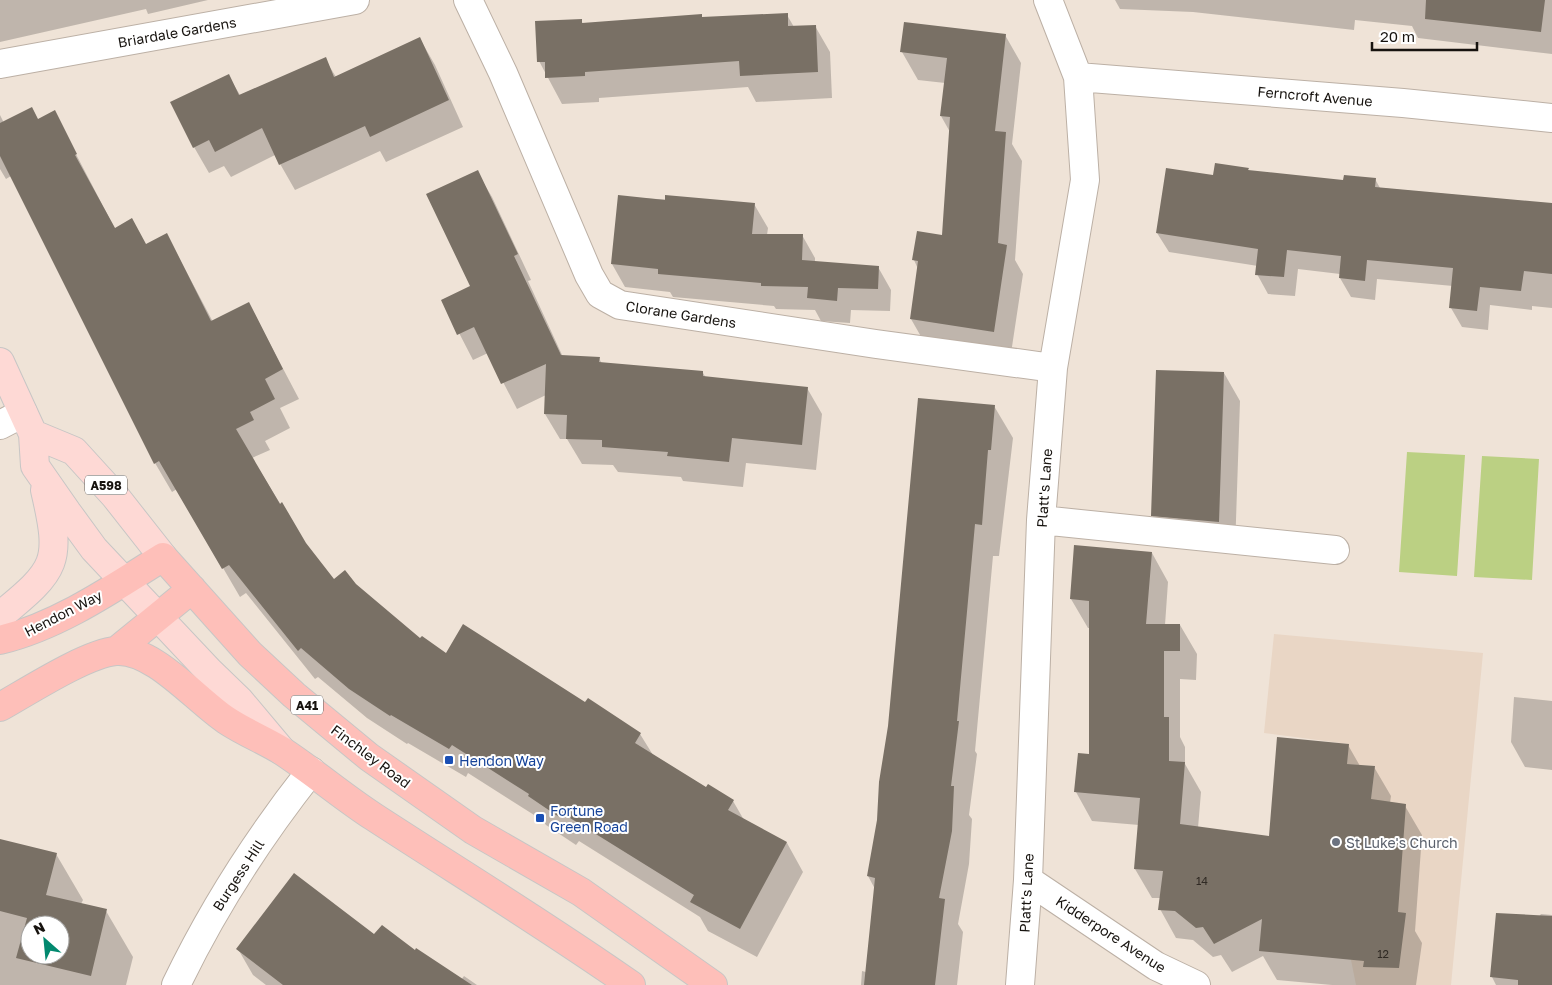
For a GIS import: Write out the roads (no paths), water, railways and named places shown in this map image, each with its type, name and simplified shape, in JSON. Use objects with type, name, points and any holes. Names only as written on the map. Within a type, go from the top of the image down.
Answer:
[{"type":"highway","name":"Hendon Way","points":[[0,640],[23,634],[124,581],[163,557]]},
{"type":"highway","name":"Finchley Road","points":[[163,557],[250,654],[294,695],[369,757],[473,830],[581,892],[713,985]]},
{"type":"highway","points":[[0,707],[78,664],[116,651],[192,589]]},
{"type":"highway","points":[[116,651],[136,654],[167,672],[212,710],[282,751],[357,806],[554,931],[631,985]]},
{"type":"main road","points":[[0,362],[19,424],[45,490],[55,531],[55,554],[36,586],[0,616]]},
{"type":"main road","name":"Finchley Road","points":[[19,424],[74,451],[115,496],[163,557]]},
{"type":"main road","points":[[35,466],[94,549],[158,618],[239,700],[282,751]]},
{"type":"street","name":"Briardale Gardens","points":[[0,64],[355,0]]},
{"type":"street","name":"Clorane Gardens","points":[[468,0],[503,73],[574,243],[600,294],[620,305],[876,344],[1053,368]]},
{"type":"street","name":"Platt's Lane","points":[[1020,985],[1028,880],[1041,520],[1053,368],[1085,180],[1078,77],[1048,0]]},
{"type":"street","name":"Ferncroft Avenue","points":[[1078,77],[1552,118]]},
{"type":"street","points":[[1041,520],[1335,550]]},
{"type":"street","name":"Burgess Hill","points":[[176,985],[202,932],[235,875],[311,771]]},
{"type":"street","name":"Kidderpore Avenue","points":[[1028,880],[1156,966],[1189,984]]},
{"type":"place","name":"Hendon Way","points":[[449,760]]},
{"type":"place","name":"Fortune Green Road","points":[[540,818]]},
{"type":"place","name":"St Luke's Church","points":[[1336,842]]}]
